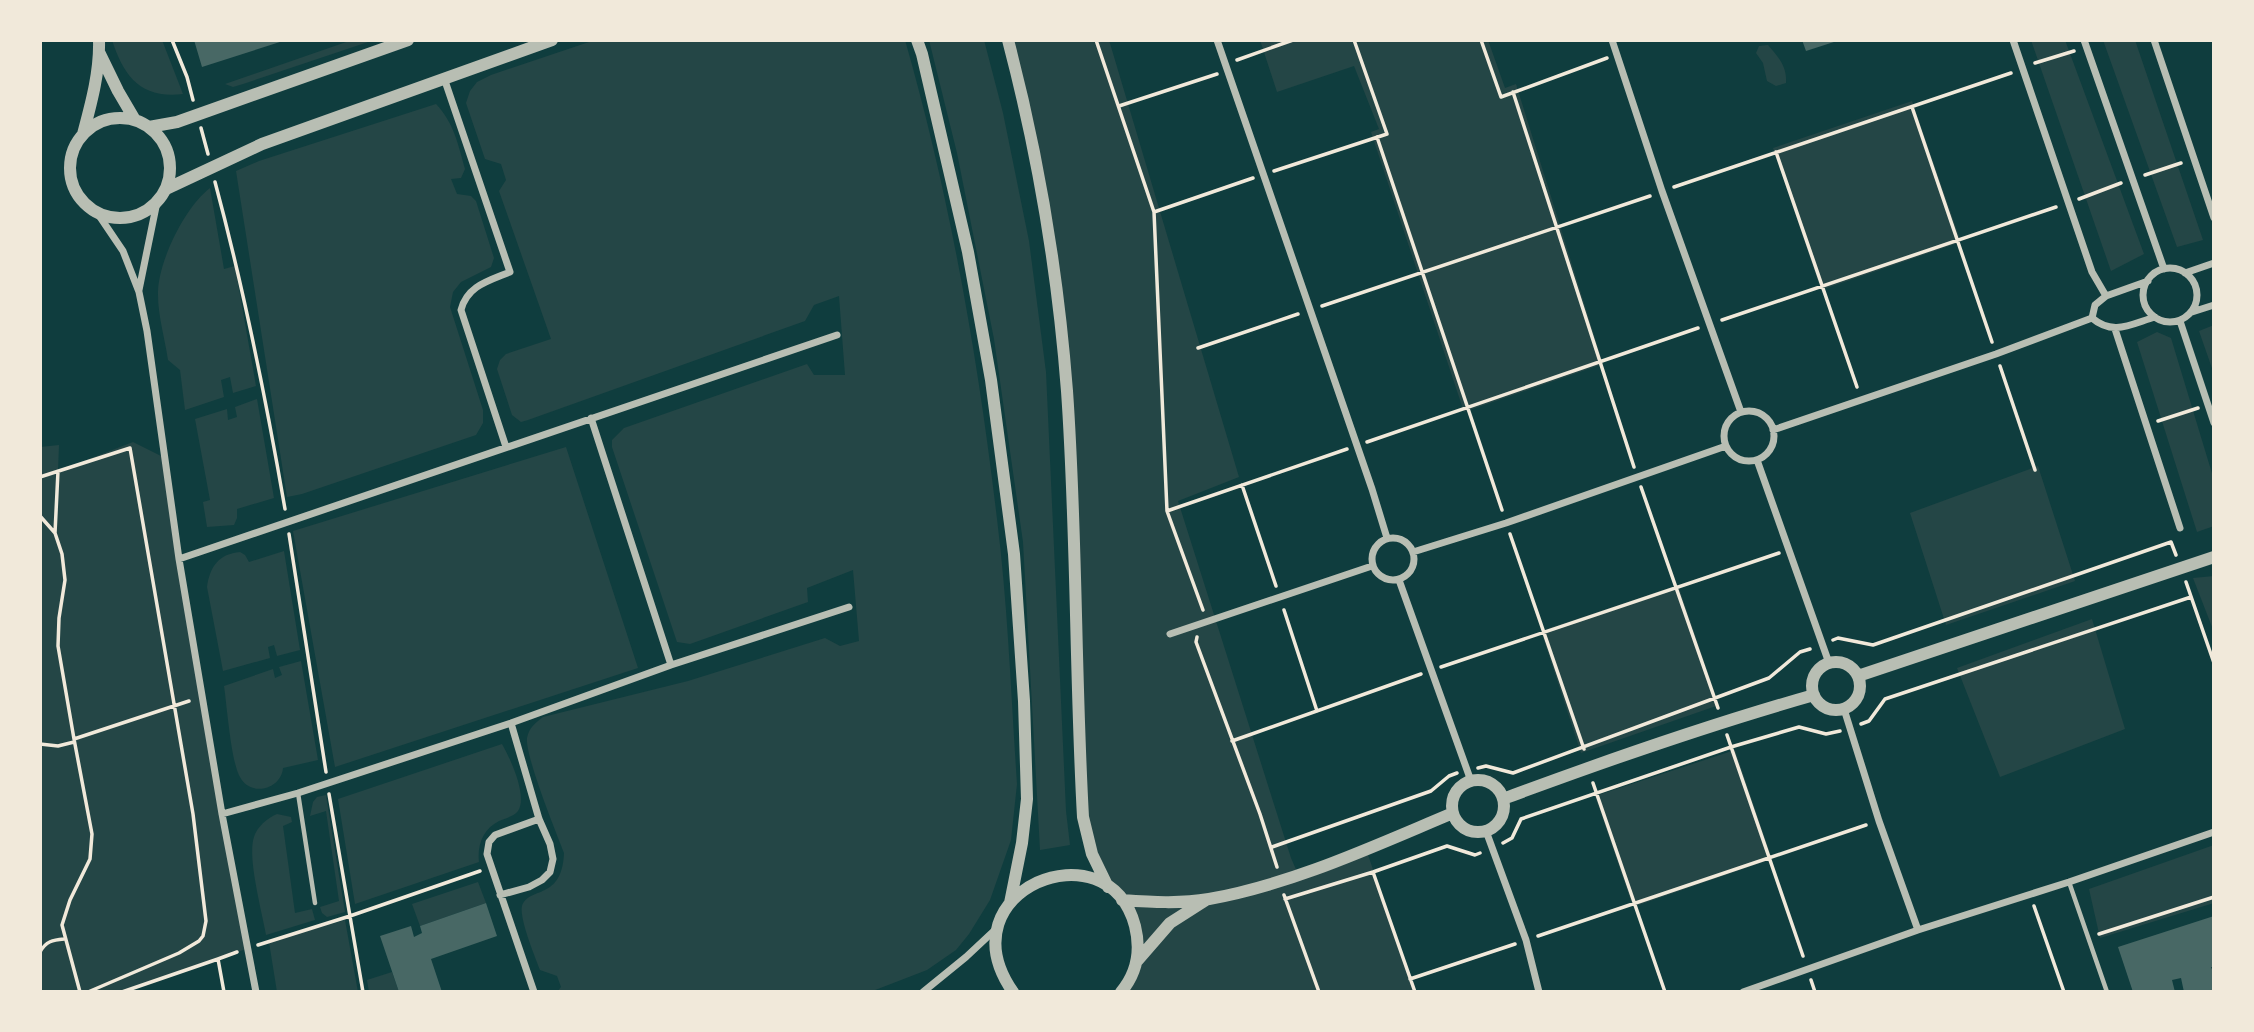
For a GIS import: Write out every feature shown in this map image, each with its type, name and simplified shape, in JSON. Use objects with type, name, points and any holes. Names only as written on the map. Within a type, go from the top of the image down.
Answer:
[{"type":"street","points":[[149,127],[188,118],[408,40]]},
{"type":"street","points":[[166,189],[262,144],[552,40]]},
{"type":"street","points":[[917,40],[968,252],[991,380],[1014,554],[1024,701],[1027,799],[1022,843],[1010,903],[998,927],[923,992]]},
{"type":"street","points":[[1008,40],[1034,159],[1058,299],[1067,390],[1083,817],[1092,854],[1108,887]]},
{"type":"street","points":[[1217,40],[1387,538]]},
{"type":"street","points":[[1612,40],[1662,191],[1741,412]]},
{"type":"street","points":[[2013,40],[2092,272],[2106,296]]},
{"type":"street","points":[[2084,40],[2164,269]]},
{"type":"street","points":[[2154,40],[2214,218]]},
{"type":"street","points":[[99,46],[118,91],[135,120]]},
{"type":"street","points":[[83,135],[94,96],[99,46]]},
{"type":"street","points":[[444,78],[510,272],[470,292],[464,299],[461,310],[506,446]]},
{"type":"street","points":[[139,292],[158,202],[166,189],[170,172],[169,155],[161,140],[149,127],[135,120],[107,120],[94,125],[75,145],[71,158],[72,184],[78,196],[98,214],[123,251],[139,292],[147,331],[179,559],[222,814],[256,992]]},
{"type":"street","points":[[98,214],[113,218],[130,218],[145,212],[158,202]]},
{"type":"street","points":[[2185,273],[2214,263]]},
{"type":"street","points":[[2192,312],[2197,295],[2196,286],[2185,273],[2164,269],[2152,275],[2144,296],[2145,304],[2155,317],[2162,321],[2180,321],[2192,312],[2214,305]]},
{"type":"street","points":[[2092,318],[2095,304],[2106,296],[2148,281]]},
{"type":"street","points":[[2092,318],[2101,325],[2115,329],[2155,317]]},
{"type":"street","points":[[1773,430],[1996,354],[2092,318]]},
{"type":"street","points":[[2180,321],[2214,423]]},
{"type":"street","points":[[2115,329],[2180,528]]},
{"type":"street","points":[[179,559],[837,335]]},
{"type":"street","points":[[1749,411],[1765,416],[1773,430],[1774,442],[1771,448],[1757,460],[1742,461],[1730,453],[1726,446],[1725,430],[1728,422],[1741,412],[1749,411]]},
{"type":"street","points":[[591,418],[671,666]]},
{"type":"street","points":[[1413,552],[1506,523],[1726,446]]},
{"type":"street","points":[[1757,460],[1829,663]]},
{"type":"street","points":[[1387,538],[1405,542],[1413,552],[1410,572],[1399,580],[1383,578],[1372,566],[1371,559],[1376,546],[1387,538]]},
{"type":"street","points":[[1858,676],[2214,557]]},
{"type":"street","points":[[1170,634],[1372,566]]},
{"type":"street","points":[[1399,580],[1469,775],[1454,797],[1453,813],[1462,827],[1469,831],[1486,831],[1499,822],[1504,807],[1503,799],[1500,792],[1487,782],[1469,775]]},
{"type":"street","points":[[222,814],[298,793],[849,607]]},
{"type":"street","points":[[1829,663],[1849,666],[1858,676],[1860,692],[1857,699],[1837,711],[1823,707],[1812,689],[1814,676],[1829,663]]},
{"type":"street","points":[[1503,799],[1722,721],[1814,695]]},
{"type":"street","points":[[1844,709],[1879,821],[1918,930]]},
{"type":"street","points":[[500,895],[529,887],[542,880],[550,872],[553,859],[510,723]]},
{"type":"street","points":[[1122,900],[1162,902],[1207,899],[1280,880],[1453,813]]},
{"type":"street","points":[[534,992],[487,854],[489,842],[495,835],[540,818]]},
{"type":"street","points":[[1486,831],[1526,940],[1539,992]]},
{"type":"street","points":[[1743,992],[1918,930],[2214,832]]},
{"type":"street","points":[[1010,903],[1026,888],[1045,878],[1066,874],[1088,877],[1108,887],[1122,900],[1133,917],[1139,939],[1137,962],[1129,983],[1121,992]]},
{"type":"street","points":[[1137,962],[1170,923],[1207,899]]},
{"type":"street","points":[[998,927],[996,952],[1002,976],[1013,992]]},
{"type":"lane","points":[[298,793],[315,903]]},
{"type":"lane","points":[[2069,882],[2107,992]]},
{"type":"path","points":[[1097,40],[1154,212],[1167,510],[1203,611],[1196,642],[1272,847],[1285,899],[1319,992]]},
{"type":"path","points":[[1119,106],[1293,40]]},
{"type":"path","points":[[1154,212],[1387,134],[1353,40]]},
{"type":"path","points":[[1481,40],[1501,97],[1617,54]]},
{"type":"path","points":[[2036,63],[2064,54]]},
{"type":"path","points":[[1198,348],[2023,69]]},
{"type":"path","points":[[1513,92],[1637,476],[1807,970]]},
{"type":"path","points":[[1912,107],[2035,470]]},
{"type":"path","points":[[1377,137],[1583,747],[1595,792],[1665,992]]},
{"type":"path","points":[[1776,152],[1861,399]]},
{"type":"path","points":[[2084,197],[2194,158]]},
{"type":"path","points":[[1167,510],[2070,203]]},
{"type":"path","points":[[2146,424],[2208,405]]},
{"type":"path","points":[[40,477],[130,448],[194,814],[206,921],[199,942],[88,992]]},
{"type":"path","points":[[58,471],[55,533],[62,554],[65,580],[58,646],[92,843],[90,859],[62,925],[80,992]]},
{"type":"path","points":[[40,516],[55,533]]},
{"type":"path","points":[[1272,847],[1431,791],[1449,776],[1469,775],[1486,766],[1513,773],[1714,699],[1769,678],[1800,652],[1838,638],[1873,645],[2171,542],[2214,663]]},
{"type":"path","points":[[1232,741],[1431,670],[1788,550]]},
{"type":"path","points":[[1285,899],[1447,846],[1475,855],[1512,838],[1521,819],[1595,792],[1799,727],[1826,734],[1850,729],[1869,721],[1885,699],[2190,597]]},
{"type":"path","points":[[40,744],[56,746],[202,696]]},
{"type":"path","points":[[1410,979],[1879,821]]},
{"type":"path","points":[[122,992],[491,867]]},
{"type":"path","points":[[1373,872],[1415,992]]},
{"type":"path","points":[[2030,894],[2064,992]]},
{"type":"path","points":[[2089,938],[2214,897]]},
{"type":"path","points":[[40,952],[52,940],[65,939]]},
{"type":"path","points":[[218,959],[224,992]]},
{"type":"shaded area","points":[[112,40],[162,40],[183,94],[156,93],[136,83],[122,65]]},
{"type":"shaded area","points":[[352,40],[374,40],[233,87],[225,84]]},
{"type":"shaded area","points":[[595,40],[905,40],[949,218],[981,398],[1004,585],[1017,784],[1011,840],[990,900],[969,934],[956,950],[927,970],[870,992],[557,992],[561,987],[557,976],[540,970],[525,928],[522,906],[531,896],[552,886],[558,879],[564,853],[528,747],[528,734],[537,721],[543,717],[688,681],[825,638],[840,646],[859,641],[853,570],[807,588],[808,602],[690,644],[677,642],[612,447],[612,440],[624,428],[807,364],[814,375],[845,375],[839,296],[814,305],[805,321],[528,420],[521,422],[512,415],[497,369],[500,360],[506,354],[551,339],[499,191],[506,180],[501,164],[485,159],[466,103],[477,82],[491,75]]},
{"type":"shaded area","points":[[929,40],[984,40],[1003,113],[1029,241],[1046,372],[1066,811],[1070,845],[1040,850],[1023,542],[994,339],[957,153]]},
{"type":"shaded area","points":[[1008,40],[1109,40],[1239,477],[1178,501],[1291,858],[1298,874],[1366,849],[1415,992],[1121,992],[1139,939],[1108,887],[1083,817],[1058,299]]},
{"type":"shaded area","points":[[1260,40],[1488,40],[1505,88],[1516,84],[1603,364],[1464,412],[1371,132],[1379,129],[1354,66],[1277,92]]},
{"type":"shaded area","points":[[2031,40],[2065,40],[2144,254],[2111,271]]},
{"type":"shaded area","points":[[2103,40],[2135,40],[2203,240],[2177,247]]},
{"type":"shaded area","points":[[1768,45],[1784,67],[1786,83],[1776,86],[1767,81],[1763,63],[1756,53],[1759,46]]},
{"type":"shaded area","points":[[1912,101],[1961,242],[1821,290],[1773,148]]},
{"type":"shaded area","points":[[436,104],[451,126],[465,169],[461,178],[451,179],[457,194],[471,196],[476,201],[494,258],[491,267],[461,282],[453,292],[450,307],[483,410],[483,423],[476,435],[287,497],[236,171],[259,161]]},
{"type":"shaded area","points":[[210,188],[224,269],[235,266],[256,386],[233,393],[230,377],[221,380],[224,397],[185,410],[180,370],[168,360],[159,311],[159,282],[167,252],[182,222]]},
{"type":"shaded area","points":[[2214,325],[2214,374],[2199,331]]},
{"type":"shaded area","points":[[2157,332],[2171,338],[2214,480],[2214,526],[2197,532],[2137,342]]},
{"type":"shaded area","points":[[257,399],[274,498],[237,509],[234,525],[207,527],[203,502],[210,500],[195,419],[227,409],[228,420],[237,417],[235,407]]},
{"type":"shaded area","points":[[133,442],[165,458],[179,559],[249,948],[122,992],[40,992],[40,447],[59,445],[58,471]]},
{"type":"shaded area","points":[[566,447],[638,668],[335,767],[293,531]]},
{"type":"shaded area","points":[[2038,466],[2075,581],[1946,625],[1910,513]]},
{"type":"shaded area","points":[[284,551],[300,650],[277,656],[274,645],[268,647],[270,658],[223,671],[207,587],[213,567],[221,558],[233,553],[240,552],[249,562]]},
{"type":"shaded area","points":[[2214,576],[2214,632],[2193,578]]},
{"type":"shaded area","points":[[1678,585],[1719,705],[1581,753],[1541,631]]},
{"type":"shaded area","points":[[2092,619],[2125,729],[2000,777],[1957,668]]},
{"type":"shaded area","points":[[301,661],[318,760],[283,768],[277,782],[271,786],[257,789],[251,787],[240,777],[234,759],[224,686],[273,669],[275,678],[282,675],[279,667]]},
{"type":"shaded area","points":[[502,744],[517,777],[521,804],[516,813],[493,824],[485,833],[480,844],[479,862],[355,904],[338,799]]},
{"type":"shaded area","points":[[1735,750],[1772,859],[1633,907],[1595,796]]},
{"type":"shaded area","points":[[326,795],[345,912],[327,917],[320,907],[339,901],[326,811],[310,816],[313,802],[317,797]]},
{"type":"shaded area","points":[[277,814],[291,817],[292,822],[283,826],[295,913],[312,909],[315,920],[266,935],[252,846],[260,826]]},
{"type":"shaded area","points":[[2214,845],[2214,903],[2100,938],[2089,889]]},
{"type":"shaded area","points":[[478,882],[486,903],[420,926],[412,904]]},
{"type":"shaded area","points":[[345,920],[358,992],[277,992],[269,942]]},
{"type":"shaded area","points":[[392,972],[399,992],[369,992],[367,980]]},
{"type":"building","points":[[194,40],[283,40],[283,41],[202,67]]},
{"type":"building","points":[[1802,40],[1837,40],[1837,41],[1806,51]]},
{"type":"building","points":[[486,903],[497,936],[431,959],[442,992],[399,992],[380,936],[411,926],[414,937],[422,933],[420,926]]},
{"type":"building","points":[[2214,916],[2214,967],[2211,967],[2214,974],[2214,992],[2184,992],[2181,978],[2172,980],[2175,992],[2133,992],[2118,947]]}]
